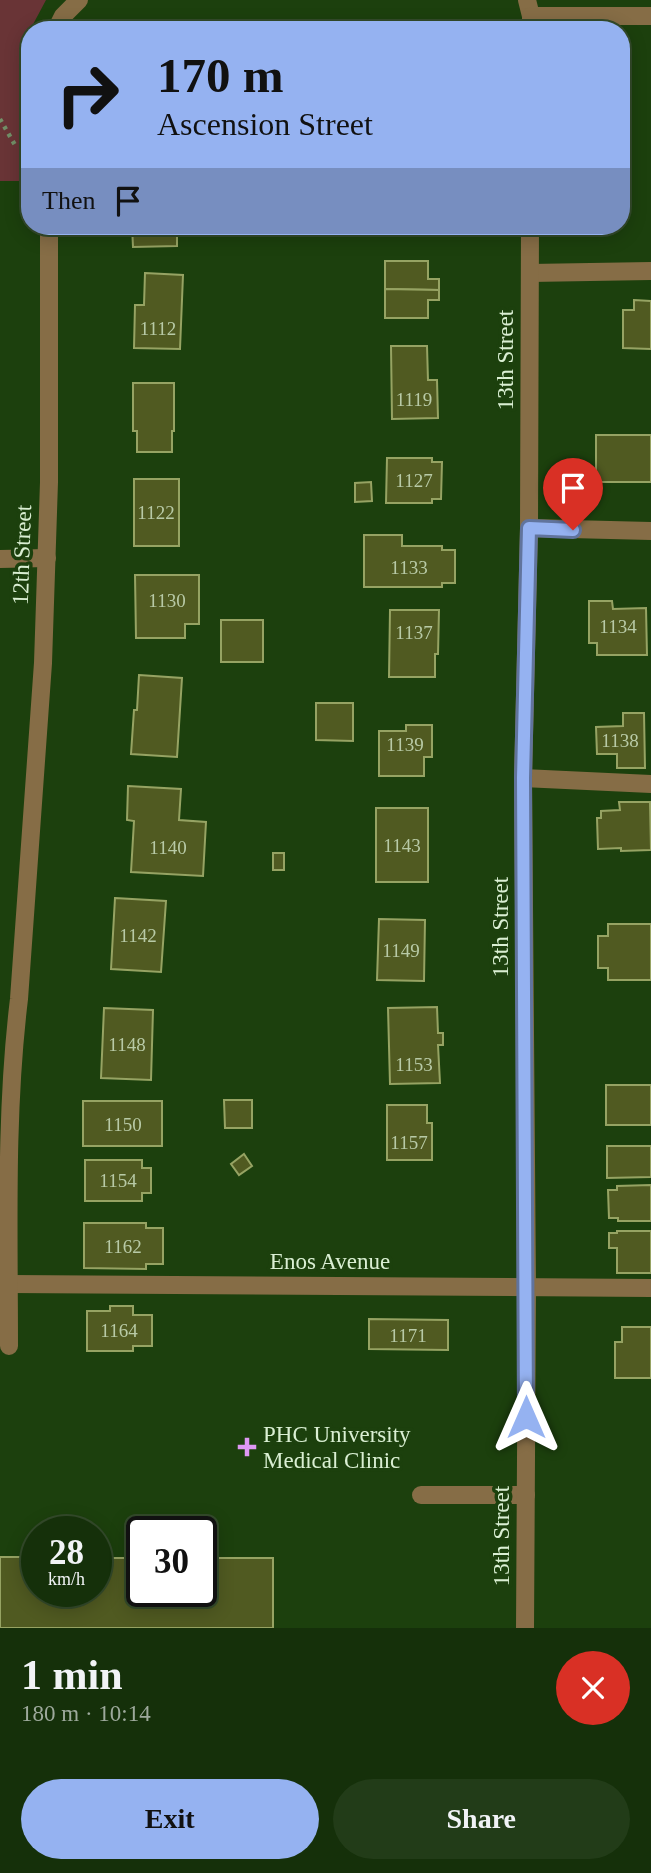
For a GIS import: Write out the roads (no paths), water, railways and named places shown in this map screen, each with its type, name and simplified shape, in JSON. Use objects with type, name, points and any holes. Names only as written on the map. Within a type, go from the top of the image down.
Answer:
[{"type":"street","points":[[60,21],[79,0]]},
{"type":"street","points":[[530,15],[651,16]]},
{"type":"street","name":"12th Street","points":[[9,1346],[10,1098],[6,1050],[19,999],[43,663],[47,558],[49,235]]},
{"type":"street","name":"13th Street","points":[[526,1628],[527,1287],[523,778],[529,528],[530,235]]},
{"type":"street","points":[[530,273],[651,271]]},
{"type":"street","points":[[529,528],[651,531]]},
{"type":"street","points":[[0,559],[47,558]]},
{"type":"street","points":[[523,778],[651,784]]},
{"type":"street","name":"Enos Avenue","points":[[9,1284],[651,1288]]},
{"type":"street","points":[[421,1496],[526,1495]]},
{"type":"place","name":"PHC University Medical Clinic","points":[[247,1447]]}]
